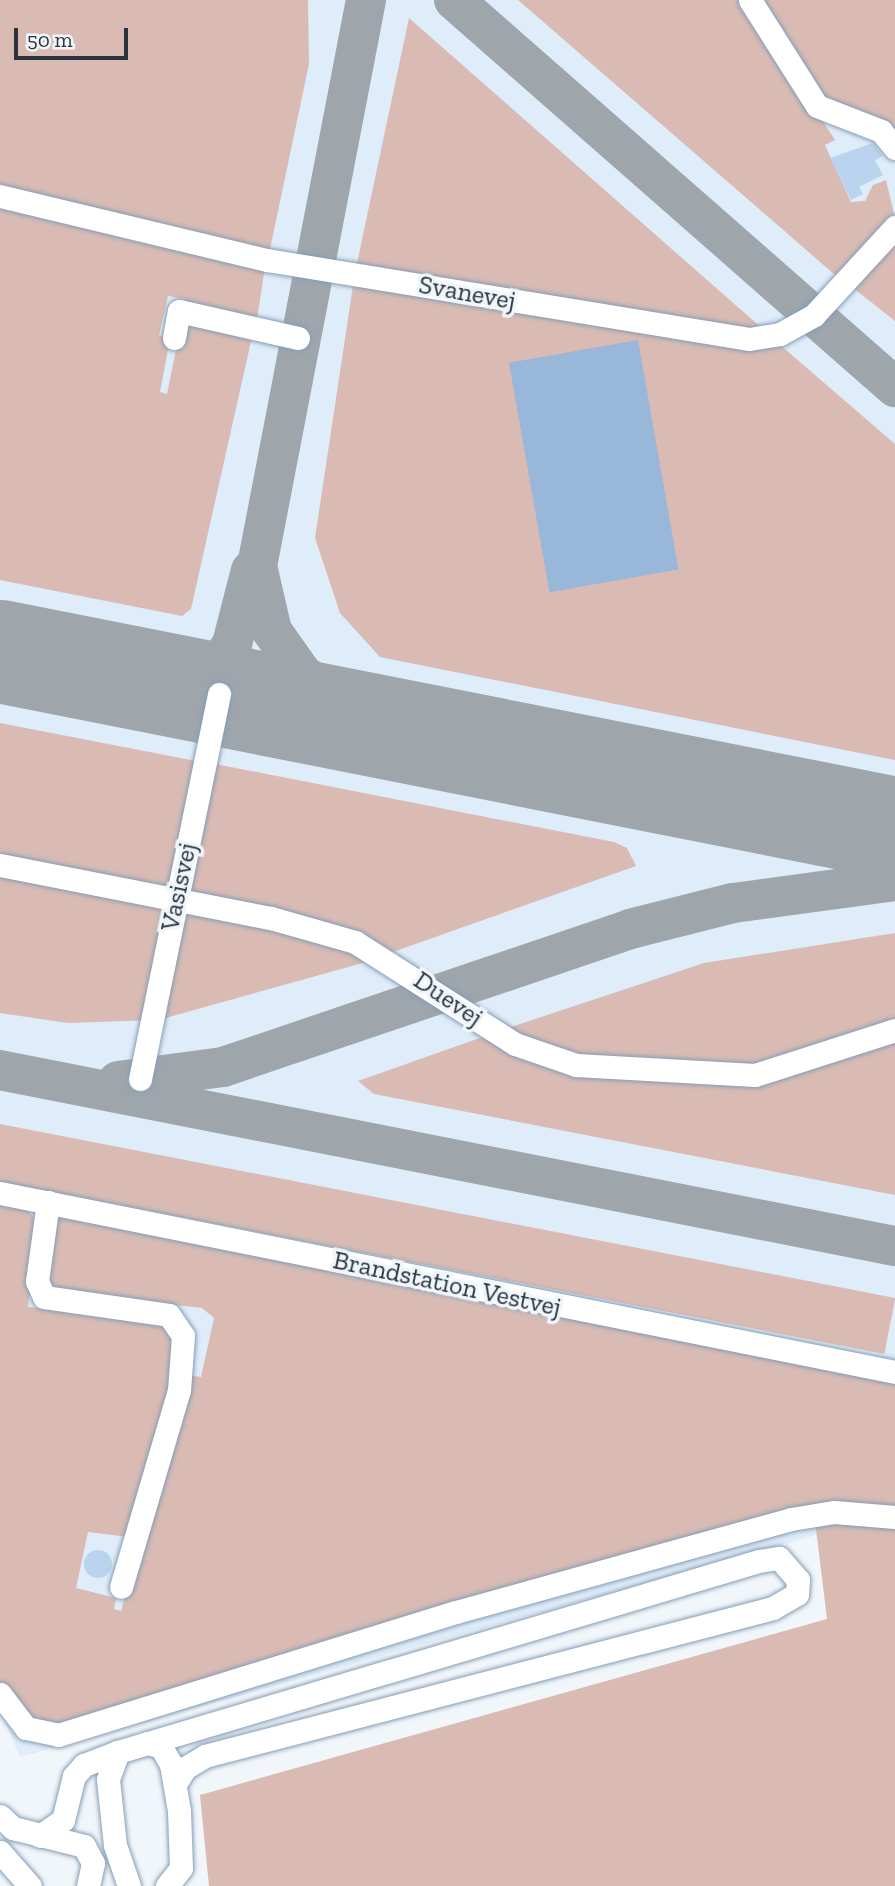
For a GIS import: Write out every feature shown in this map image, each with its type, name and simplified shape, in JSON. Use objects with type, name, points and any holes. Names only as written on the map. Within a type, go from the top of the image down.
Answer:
[{"type":"lane","points":[[750,0],[817,106],[881,131],[895,148]]},
{"type":"lane","name":"Svanevej","points":[[0,196],[267,260],[749,339],[780,334],[814,315],[895,227]]},
{"type":"lane","points":[[174,338],[179,311],[299,338]]},
{"type":"lane","name":"Vasisvej","points":[[139,1079],[219,694]]},
{"type":"lane","name":"Duevej","points":[[0,865],[177,900],[355,942],[515,1044],[576,1065],[755,1075],[895,1030]]},
{"type":"lane","name":"Brandstation Vestvej","points":[[0,1193],[895,1373]]},
{"type":"lane","points":[[48,1202],[37,1282],[44,1297],[169,1315],[183,1336],[176,1402],[121,1587]]},
{"type":"lane","points":[[0,1694],[26,1728],[58,1735],[443,1616],[791,1519],[834,1511],[895,1517]]},
{"type":"lane","points":[[40,1836],[64,1819],[74,1776],[84,1765],[118,1752],[759,1561],[779,1558],[798,1580],[797,1594],[773,1608],[205,1756],[185,1768],[175,1784]]},
{"type":"lane","points":[[148,1743],[161,1747],[175,1784],[181,1868],[167,1886]]},
{"type":"lane","points":[[118,1752],[108,1779],[115,1845],[129,1886]]},
{"type":"lane","points":[[0,1816],[13,1828],[84,1846],[93,1863],[88,1886]]},
{"type":"lane","points":[[0,1852],[30,1886]]},
{"type":"shaded area","points":[[0,0],[895,0],[895,1534],[849,1526],[20,1757],[0,1710]]},
{"type":"shaded area","points":[[0,0],[308,0],[309,64],[269,254],[0,190]]},
{"type":"shaded area","points":[[518,0],[744,0],[835,140],[825,145],[851,202],[865,201],[873,185],[886,180],[895,218],[842,281]]},
{"type":"shaded area","points":[[754,0],[895,0],[895,131],[832,107]]},
{"type":"shaded area","points":[[409,18],[765,331],[356,268]]},
{"type":"shaded area","points":[[0,202],[265,266],[257,320],[192,310],[185,299],[168,296],[159,335],[170,339],[160,392],[167,394],[182,320],[252,337],[191,609],[182,616],[0,580]]},
{"type":"shaded area","points":[[895,235],[895,321],[852,287]]},
{"type":"shaded area","points":[[354,279],[779,344],[895,444],[895,760],[380,657],[340,613],[315,538]]},
{"type":"shaded area","points":[[0,723],[206,763],[180,898],[0,863]]},
{"type":"shaded area","points":[[215,764],[614,842],[627,848],[636,866],[390,953],[187,897]]},
{"type":"shaded area","points":[[0,870],[178,906],[154,1020],[68,1023],[0,1013]]},
{"type":"shaded area","points":[[185,907],[299,931],[377,959],[162,1019]]},
{"type":"shaded area","points":[[895,933],[895,1026],[789,1062],[624,1068],[499,1031],[704,963]]},
{"type":"shaded area","points":[[491,1034],[504,1044],[706,1082],[895,1034],[895,1195],[374,1094],[358,1081]]},
{"type":"shaded area","points":[[0,1124],[895,1298],[884,1354],[0,1182]]},
{"type":"shaded area","points":[[0,1202],[25,1207],[39,1224],[28,1307],[156,1319],[172,1338],[177,1371],[129,1537],[88,1532],[76,1588],[116,1598],[114,1609],[121,1611],[188,1375],[201,1377],[214,1318],[202,1308],[52,1290],[46,1283],[55,1221],[63,1215],[895,1382],[895,1516],[861,1507],[83,1724],[37,1725],[0,1684]]},
{"type":"shaded area","points":[[815,1521],[895,1526],[895,1886],[209,1886],[200,1795],[827,1619]]},
{"type":"water","points":[[638,340],[678,569],[549,592],[509,363]]},
{"type":"building","points":[[873,143],[883,156],[875,160],[883,175],[859,187],[863,194],[851,200],[830,158]]},
{"type":"building","points":[[98,1550],[108,1554],[112,1564],[108,1574],[98,1578],[88,1574],[84,1564],[88,1554]]},
{"type":"taxiway","points":[[366,0],[257,566],[272,631],[303,675],[382,727]]},
{"type":"taxiway","points":[[454,0],[895,387]]},
{"type":"taxiway","points":[[166,684],[188,681],[220,662],[232,644],[251,570]]},
{"type":"taxiway","points":[[118,1081],[223,1067],[630,929],[733,903],[895,881]]},
{"type":"taxiway","points":[[0,1070],[895,1246]]},
{"type":"runway","points":[[0,651],[895,828]]}]
